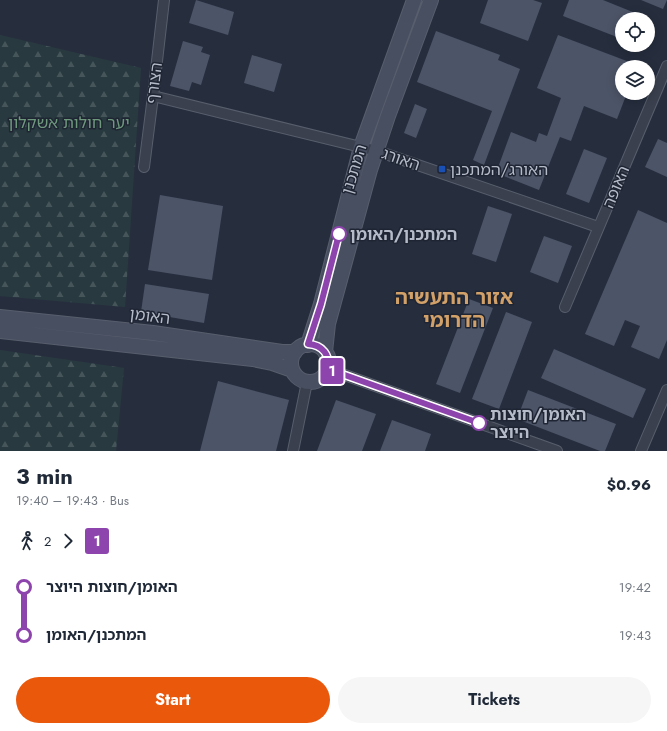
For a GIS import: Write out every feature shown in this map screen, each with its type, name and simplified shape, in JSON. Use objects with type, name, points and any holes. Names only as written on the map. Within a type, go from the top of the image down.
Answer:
[{"type":"street","name":"הצורף","points":[[144,167],[164,0]]},
{"type":"street","name":"המתכנן","points":[[308,344],[321,304],[361,147],[414,0]]},
{"type":"street","name":"המתכנן","points":[[325,352],[328,324],[377,151],[388,116],[431,0]]},
{"type":"street","name":"האופה","points":[[565,307],[667,66]]},
{"type":"street","name":"האורג","points":[[153,96],[377,151],[598,227]]},
{"type":"street","name":"האומן","points":[[0,317],[153,333],[282,352],[295,352]]},
{"type":"street","name":"האומן","points":[[0,331],[253,359],[272,363],[292,370]]},
{"type":"street","points":[[308,344],[317,346],[325,352],[329,363],[325,374],[317,381],[306,382],[300,379],[292,370],[292,360],[295,352],[308,344]]},
{"type":"street","points":[[328,369],[557,451]]},
{"type":"street","points":[[293,451],[306,382]]},
{"type":"street","points":[[641,451],[667,390]]},
{"type":"green space","name":"יער חולות אשקלון","points":[[0,35],[141,68],[125,307],[0,296]]},
{"type":"green space","points":[[0,350],[124,368],[116,451],[0,451]]},
{"type":"building","points":[[196,0],[234,12],[228,35],[189,23]]},
{"type":"building","points":[[488,0],[533,0],[542,3],[528,41],[480,23]]},
{"type":"building","points":[[569,0],[603,0],[633,12],[615,12],[615,36],[563,16]]},
{"type":"building","points":[[641,0],[667,0],[663,9]]},
{"type":"building","points":[[436,31],[500,55],[498,60],[520,69],[484,165],[473,160],[492,111],[417,82]]},
{"type":"building","points":[[558,35],[624,60],[615,60],[615,100],[624,100],[617,119],[584,106],[571,141],[560,137],[539,190],[496,173],[511,132],[536,142],[539,133],[547,136],[561,98],[537,88]]},
{"type":"building","points":[[183,41],[203,47],[201,52],[210,55],[201,85],[192,82],[189,91],[170,86]]},
{"type":"building","points":[[252,55],[282,64],[274,92],[244,83]]},
{"type":"building","points":[[415,104],[427,109],[416,138],[404,133]]},
{"type":"building","points":[[658,139],[667,143],[667,177],[645,167]]},
{"type":"building","points":[[584,149],[607,158],[589,203],[566,194]]},
{"type":"building","points":[[160,195],[223,206],[212,280],[148,270]]},
{"type":"building","points":[[488,206],[512,214],[496,262],[472,254]]},
{"type":"building","points":[[638,210],[667,223],[667,340],[659,359],[631,347],[640,326],[625,320],[614,346],[585,334]]},
{"type":"building","points":[[544,236],[572,246],[558,283],[530,272]]},
{"type":"building","points":[[145,284],[209,294],[204,323],[141,312]]},
{"type":"building","points":[[469,299],[493,308],[460,393],[436,384]]},
{"type":"building","points":[[506,312],[532,322],[499,409],[472,399]]},
{"type":"building","points":[[554,349],[646,389],[633,418],[541,378]]},
{"type":"building","points":[[218,381],[289,400],[276,451],[200,451]]},
{"type":"building","points":[[528,390],[616,424],[605,451],[600,451],[517,419]]},
{"type":"building","points":[[336,400],[376,414],[362,451],[317,451]]},
{"type":"building","points":[[392,420],[431,434],[425,451],[380,451]]},
{"type":"bus line","name":"1","points":[[339,234],[321,304],[308,344],[322,348],[328,357],[328,369],[479,423]]},
{"type":"place","name":"האורג/המתכנן","points":[[442,169]]},
{"type":"place","name":"המתכנן/האומן","points":[[339,234]]},
{"type":"place","name":"האומן/חוצות היוצר","points":[[479,423]]},
{"type":"district","name":"אזור התעשיה הדרומי","points":[[454,308]]}]
